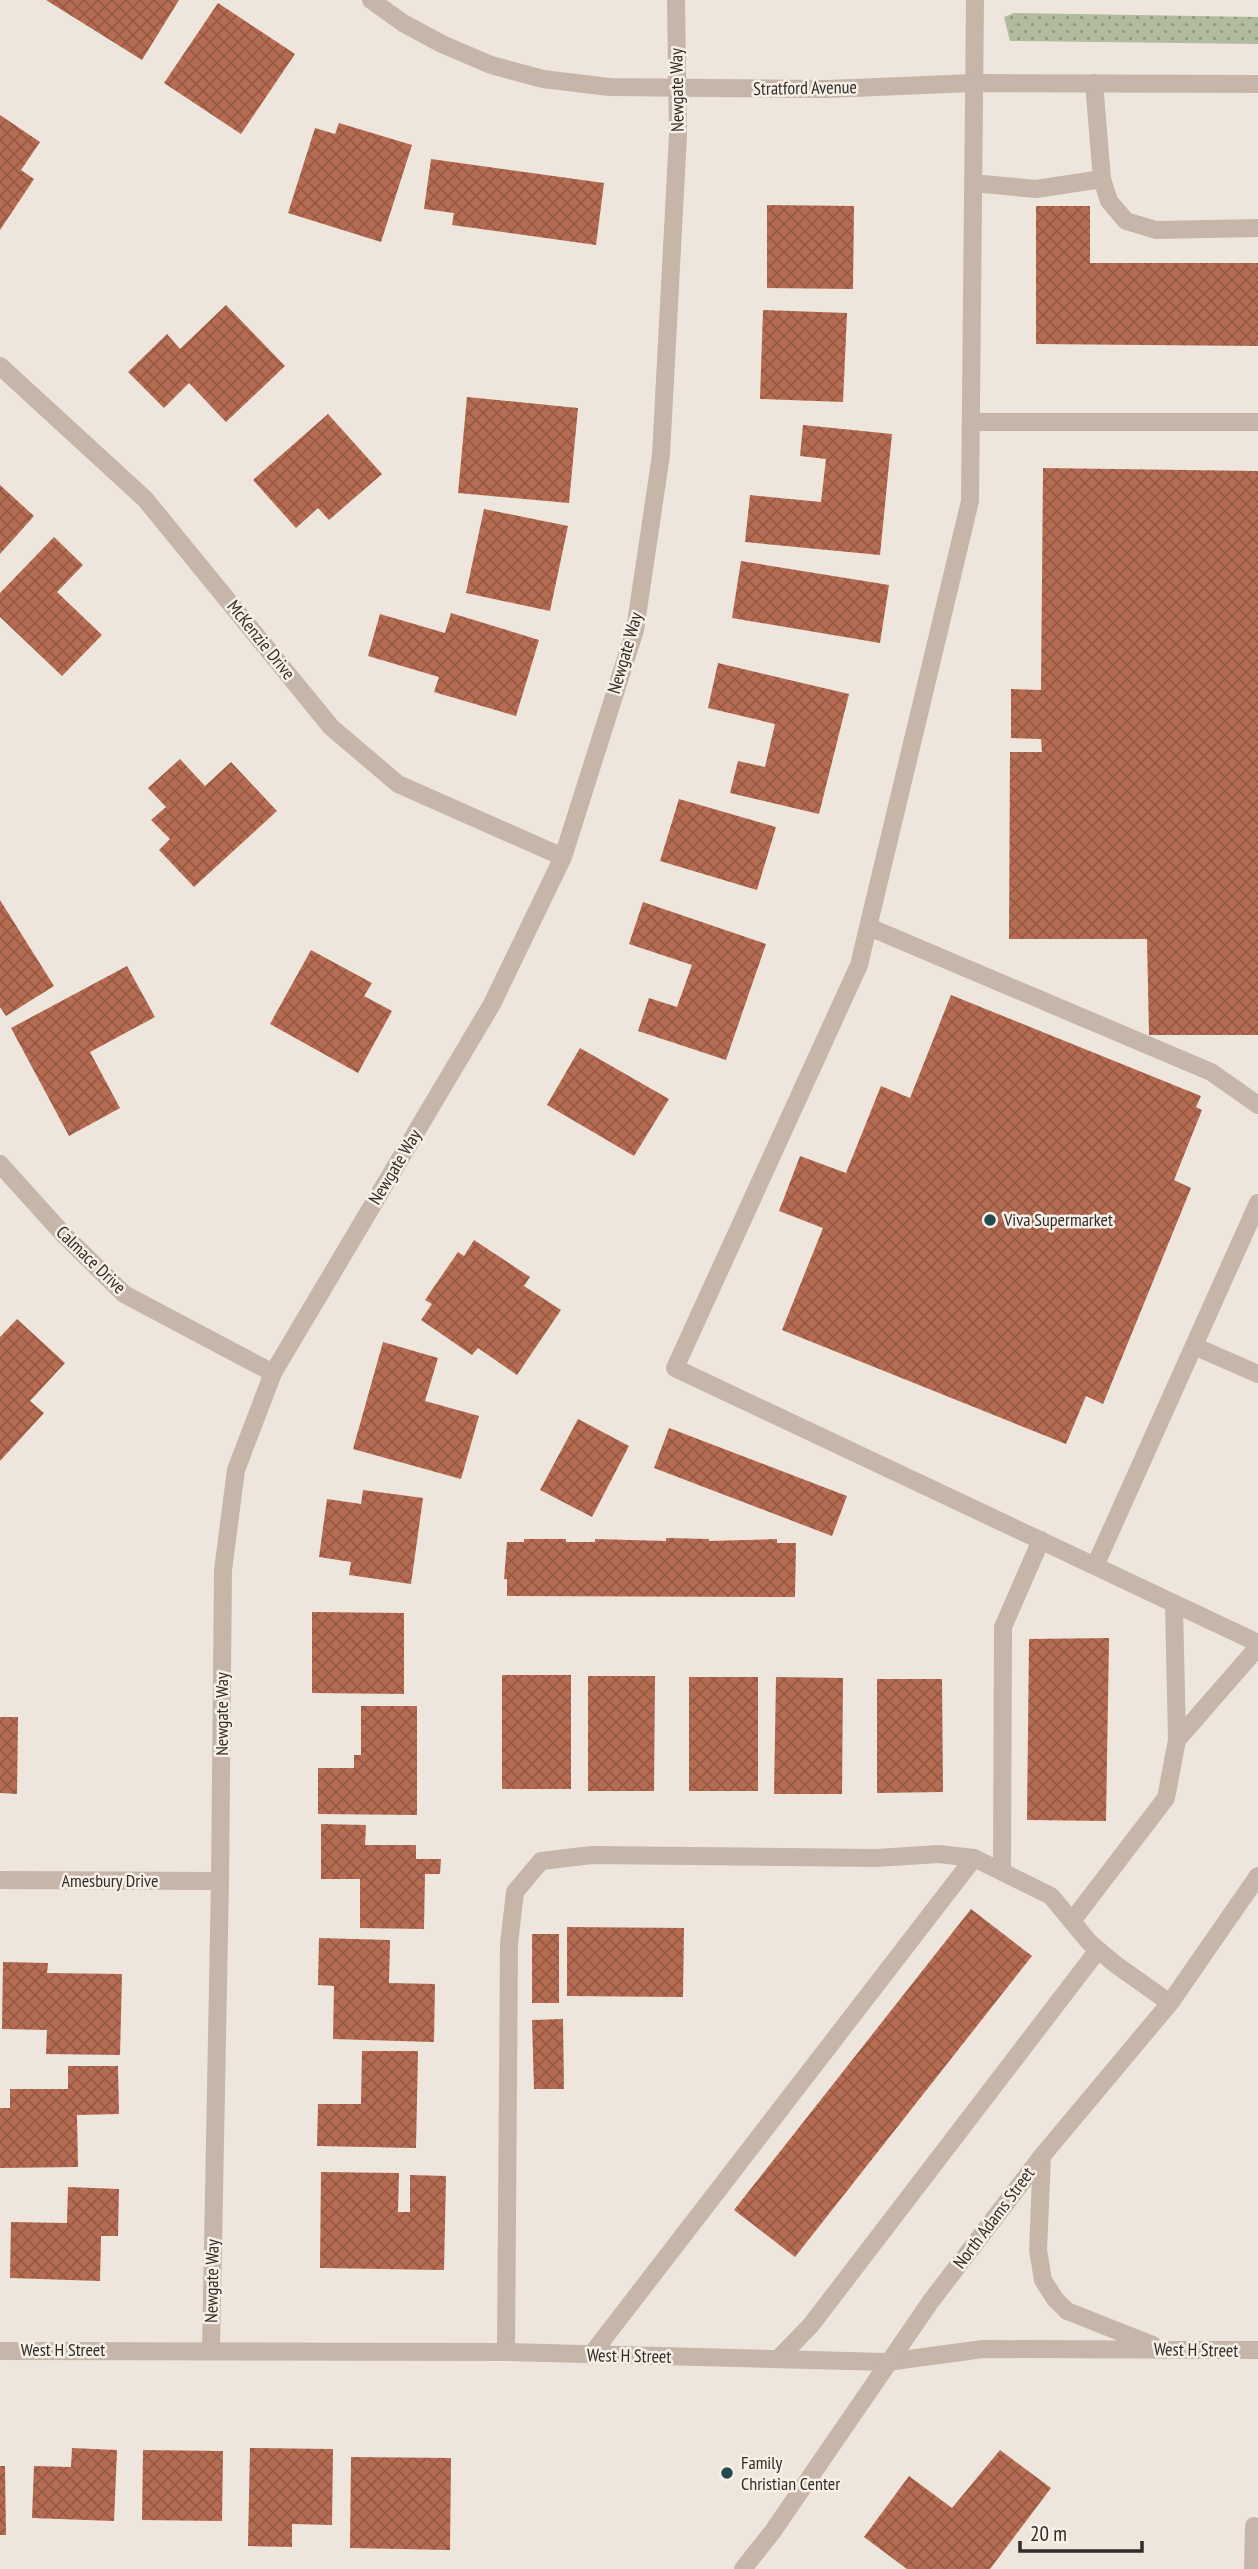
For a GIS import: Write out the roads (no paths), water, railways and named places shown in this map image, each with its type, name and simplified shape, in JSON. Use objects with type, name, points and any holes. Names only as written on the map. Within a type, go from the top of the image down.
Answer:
[{"type":"street","name":"Stratford Avenue","points":[[371,0],[422,33],[491,65],[543,79],[609,87],[828,89],[974,83],[1258,84]]},
{"type":"street","name":"Newgate Way","points":[[211,2350],[223,1570],[236,1470],[273,1373],[492,1004],[563,857],[635,630],[661,455],[678,88],[676,0]]},
{"type":"street","points":[[975,0],[970,501],[859,965],[676,1368],[1258,1645],[1177,1740]]},
{"type":"street","points":[[1094,83],[1102,178],[1109,201],[1126,221],[1156,230],[1258,228]]},
{"type":"street","points":[[973,183],[1036,189],[1102,178]]},
{"type":"street","name":"McKenzie Drive","points":[[0,366],[145,499],[331,727],[398,784],[563,857]]},
{"type":"street","points":[[971,422],[1258,422]]},
{"type":"street","points":[[869,926],[1211,1072],[1258,1105]]},
{"type":"street","name":"Calmace Drive","points":[[0,1164],[64,1235],[124,1294],[273,1373]]},
{"type":"street","points":[[1095,1566],[1194,1346],[1252,1232],[1258,1203]]},
{"type":"street","points":[[1194,1346],[1258,1374]]},
{"type":"street","points":[[1002,1872],[1003,1627],[1041,1540]]},
{"type":"street","points":[[1072,1921],[1166,1798],[1177,1740],[1174,1603]]},
{"type":"street","points":[[506,2353],[509,1944],[515,1892],[541,1861],[592,1855],[876,1858],[939,1854],[974,1858],[1051,1896],[1098,1950],[1170,2003]]},
{"type":"street","points":[[591,2355],[974,1858]]},
{"type":"street","name":"North Adams Street","points":[[743,2569],[773,2531],[930,2301],[1042,2156],[1170,2003],[1258,1876]]},
{"type":"street","name":"Amesbury Drive","points":[[0,1880],[220,1881]]},
{"type":"street","points":[[778,2359],[811,2325],[1098,1950]]},
{"type":"street","points":[[1042,2156],[1038,2250],[1043,2280],[1055,2299],[1067,2311],[1163,2349]]},
{"type":"street","name":"West H Street","points":[[0,2351],[506,2353],[887,2362],[984,2349],[1258,2350]]},
{"type":"street","points":[[1253,2569],[1254,2526]]},
{"type":"place","name":"Viva Supermarket","points":[[990,1220]]},
{"type":"place","name":"Family Christian Center","points":[[727,2473]]}]
